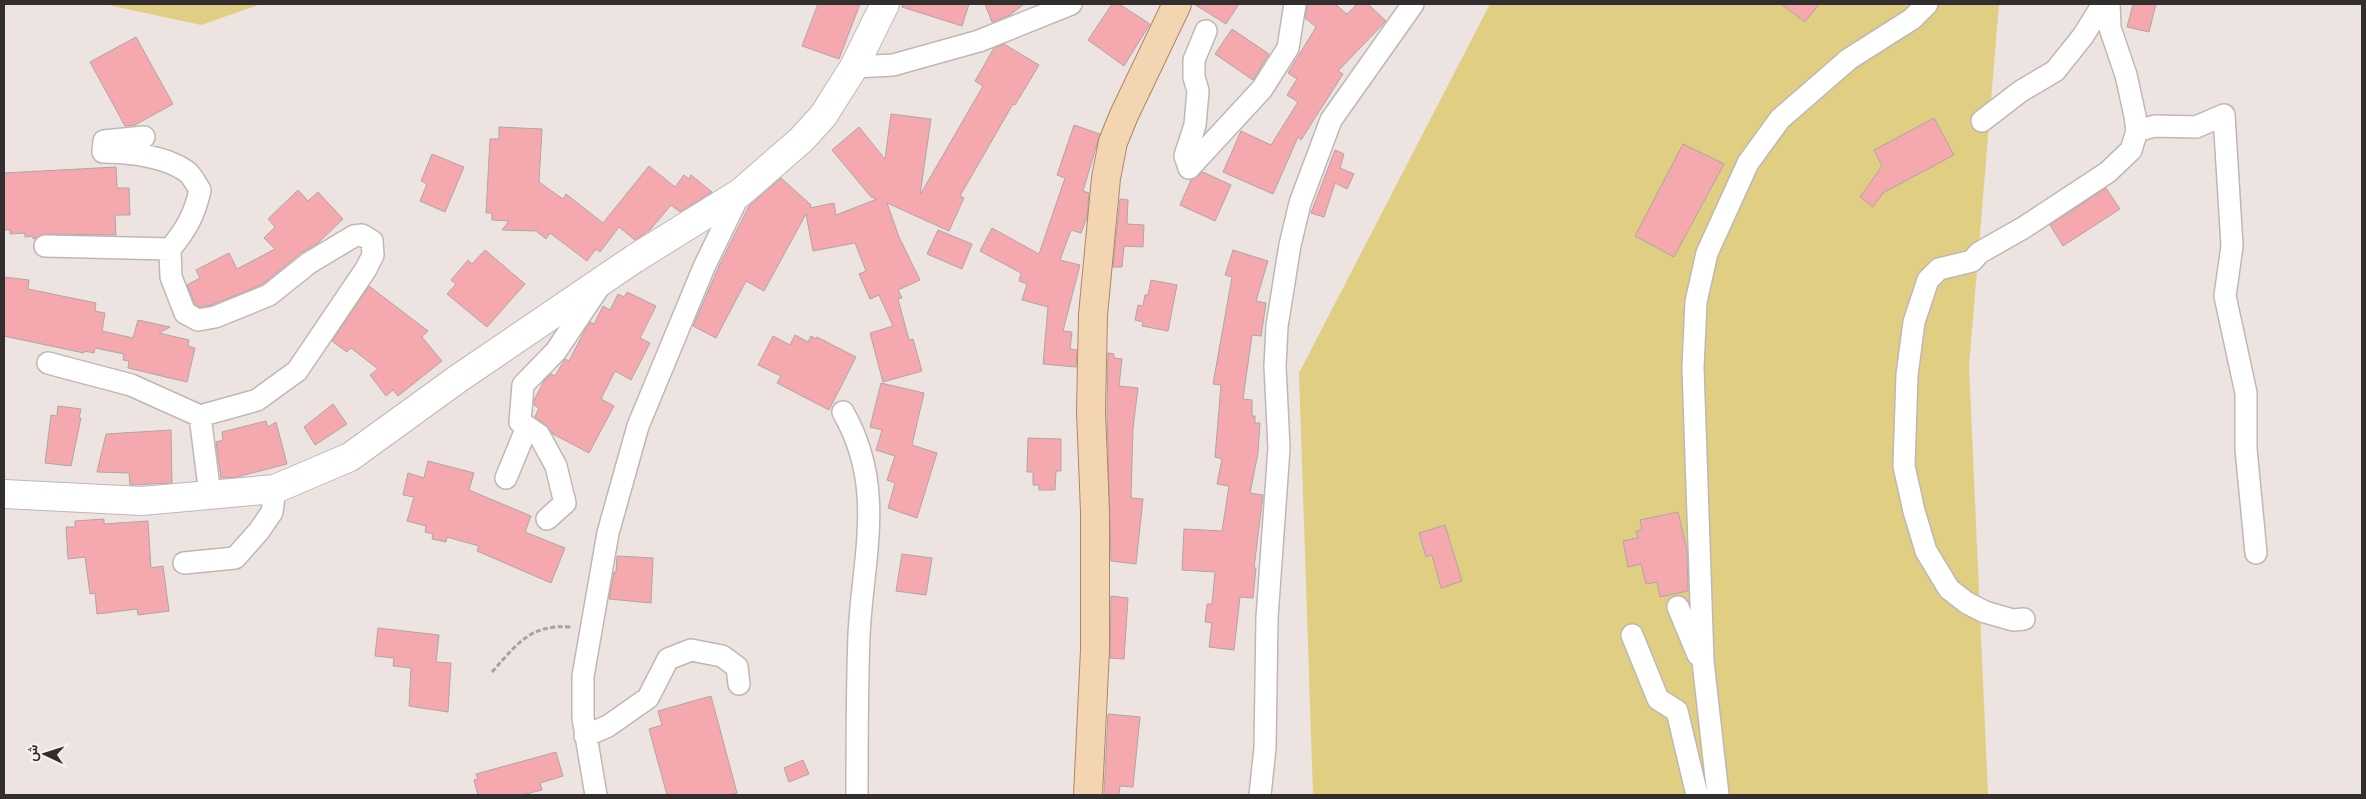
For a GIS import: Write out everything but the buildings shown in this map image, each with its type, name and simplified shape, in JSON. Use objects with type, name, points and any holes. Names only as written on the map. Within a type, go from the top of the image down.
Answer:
[{"type":"main road","points":[[1088,795],[1095,650],[1095,512],[1091,410],[1093,315],[1106,178],[1113,142],[1120,124],[1177,4]]},
{"type":"street","points":[[4,494],[142,501],[275,489],[350,457],[604,278],[740,193],[801,140],[817,122],[842,89],[885,4]]},
{"type":"street","points":[[854,67],[894,65],[979,41],[1071,4]]},
{"type":"street","points":[[1206,31],[1194,60],[1194,77],[1198,92],[1195,125],[1185,156],[1189,168],[1262,89],[1288,48],[1295,4]]},
{"type":"street","points":[[1260,795],[1265,748],[1267,618],[1279,448],[1275,366],[1278,326],[1290,245],[1300,203],[1330,120],[1412,4]]},
{"type":"street","points":[[1718,795],[1704,669],[1693,368],[1696,302],[1707,253],[1748,163],[1780,119],[1849,59],[1912,19],[1927,4]]},
{"type":"street","points":[[1982,121],[2021,91],[2055,71],[2083,36],[2098,12],[2108,4]]},
{"type":"street","points":[[2024,620],[2013,620],[1985,612],[1967,603],[1949,590],[1926,551],[1914,511],[1904,466],[1907,375],[1914,322],[1928,280],[1939,269],[1972,261],[1979,253],[2022,228],[2108,172],[2131,150],[2137,130],[2126,75],[2110,28],[2108,4]]},
{"type":"street","points":[[2137,130],[2155,126],[2196,127],[2224,114],[2232,246],[2225,296],[2246,393],[2246,449],[2256,553]]},
{"type":"street","points":[[48,363],[131,385],[200,416],[257,400],[298,371],[366,269],[372,255],[372,241],[362,235],[354,236],[308,263],[269,296],[215,317],[198,320],[185,313],[171,277],[170,249],[186,231],[196,210],[200,190],[186,171],[156,158],[122,152],[103,152],[104,141],[144,137]]},
{"type":"street","points":[[596,795],[585,736],[583,676],[608,533],[638,426],[704,266],[740,193]]},
{"type":"street","points":[[45,246],[170,249]]},
{"type":"street","points":[[547,519],[565,503],[556,466],[539,435],[520,422],[523,384],[556,351],[604,278]]},
{"type":"street","points":[[843,412],[860,444],[868,480],[868,541],[859,634],[857,795]]},
{"type":"street","points":[[200,416],[210,495]]},
{"type":"street","points":[[506,478],[527,427]]},
{"type":"street","points":[[184,563],[235,558],[260,531],[272,512],[275,489]]},
{"type":"street","points":[[1678,607],[1704,669]]},
{"type":"street","points":[[1632,634],[1658,699],[1677,711],[1696,795]]},
{"type":"street","points":[[585,736],[608,726],[648,698],[668,659],[691,650],[722,656],[737,668],[739,684]]},
{"type":"path","points":[[492,672],[512,650],[533,632],[558,626],[591,628]]},
{"type":"shaded area","points":[[104,4],[261,4],[201,25]]},
{"type":"shaded area","points":[[1490,4],[1999,4],[1969,366],[1988,795],[1313,795],[1299,373]]}]
